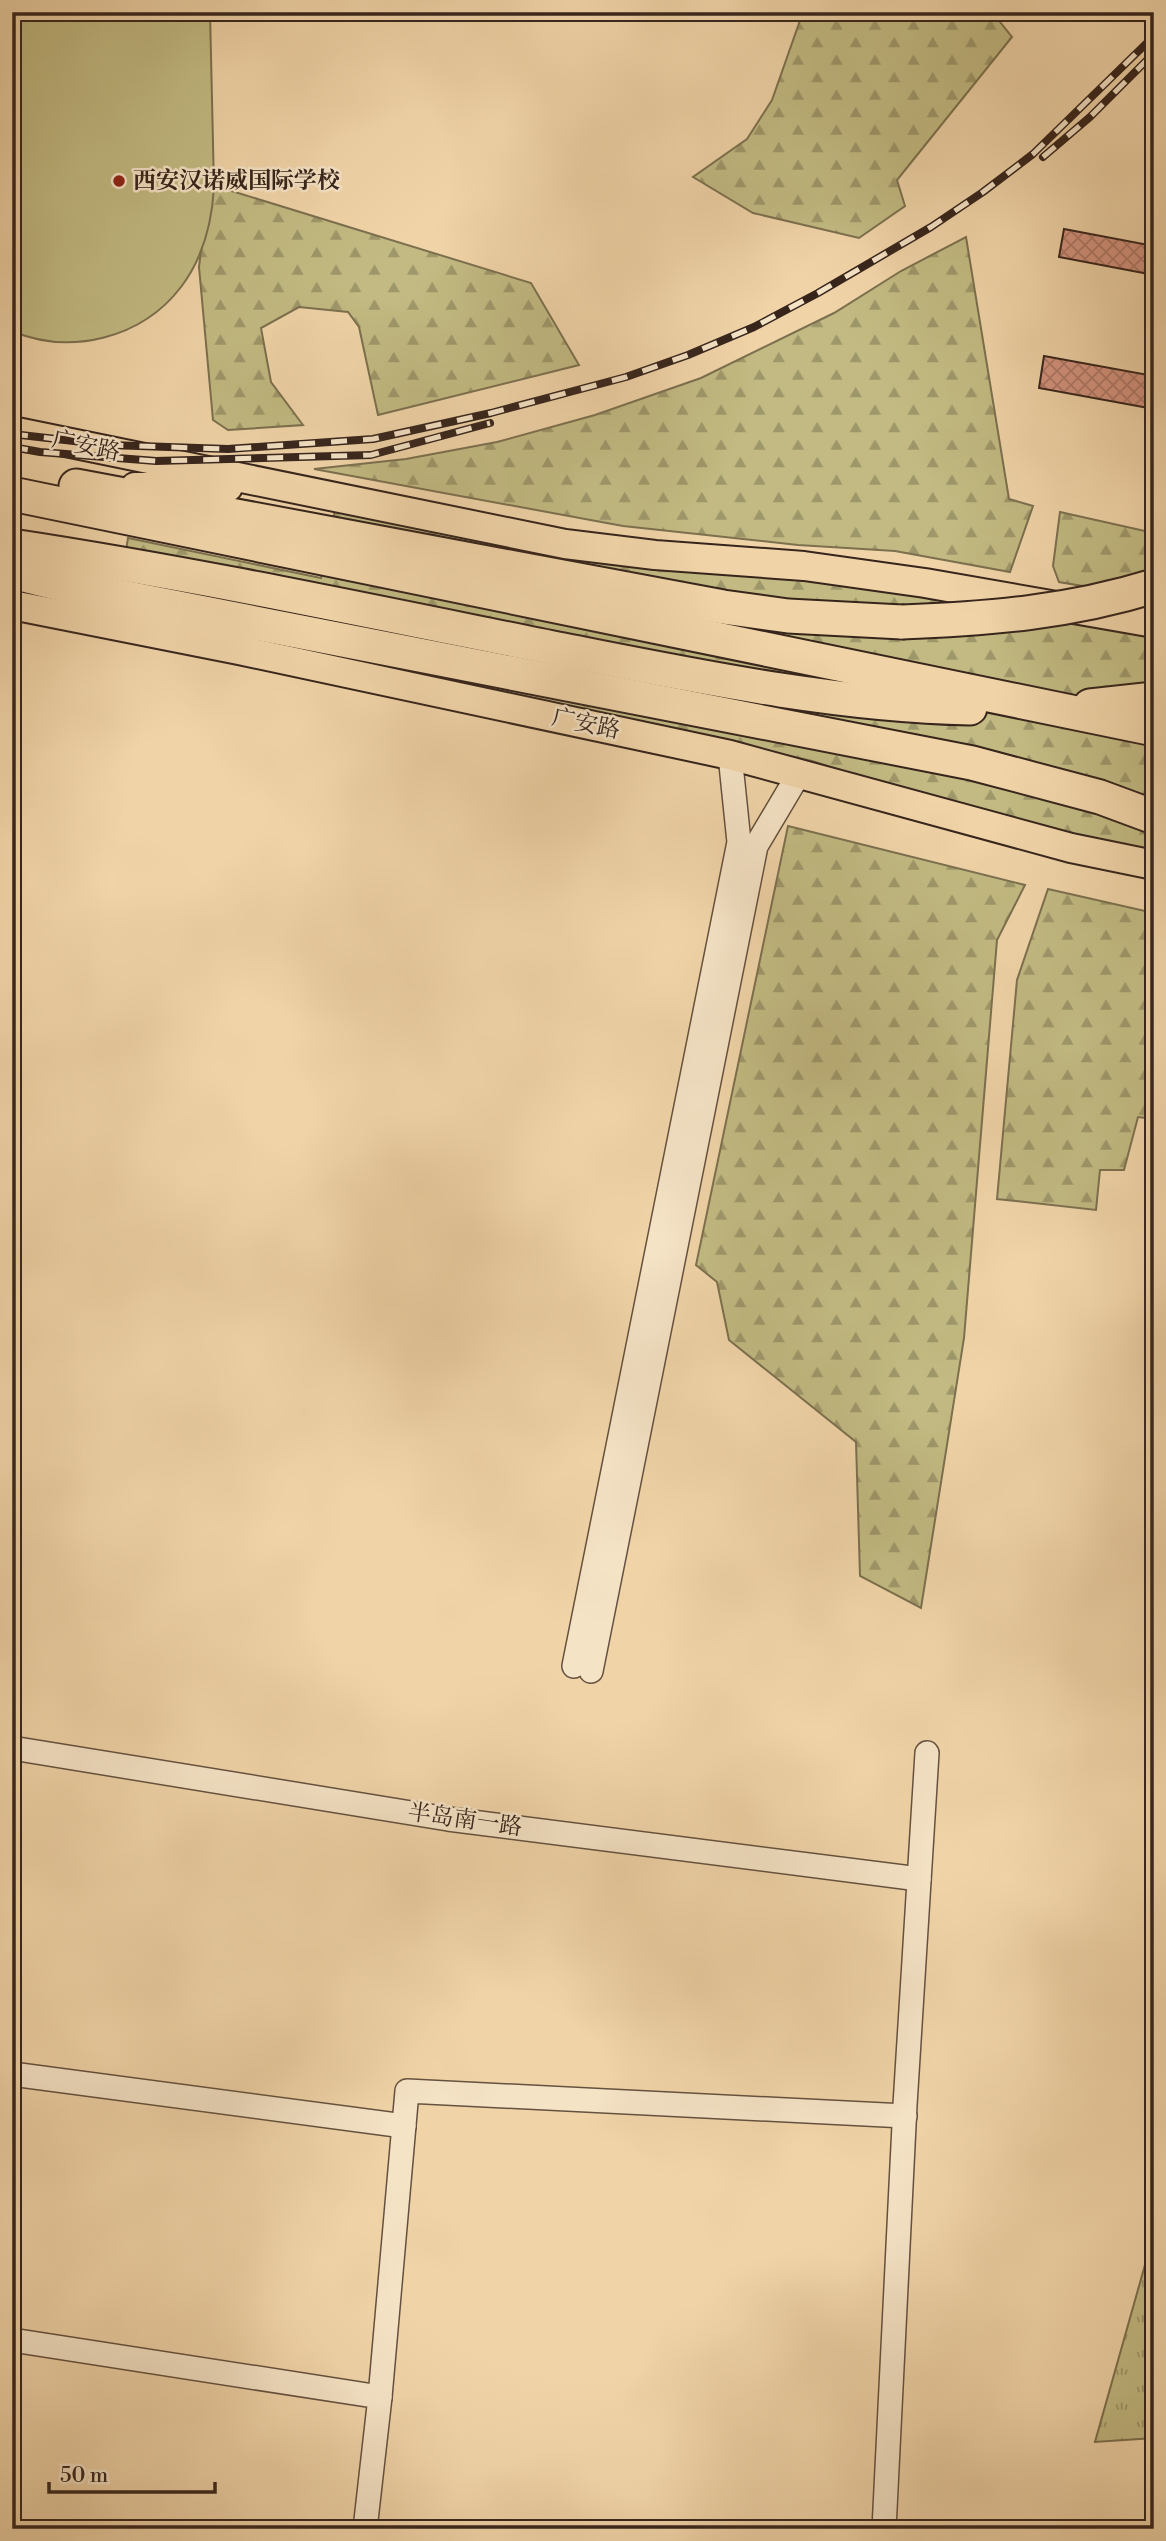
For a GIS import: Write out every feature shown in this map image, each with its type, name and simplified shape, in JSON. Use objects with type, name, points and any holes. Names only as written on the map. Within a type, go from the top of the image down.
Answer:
[{"type":"highway","points":[[12,478],[88,487],[340,548],[1154,729]]},
{"type":"highway","points":[[12,495],[340,548],[800,617],[902,622],[968,620],[1086,605],[1154,586]]},
{"type":"highway","points":[[12,546],[131,564],[656,668],[828,696],[890,704],[1025,710],[1075,708],[1154,699]]},
{"type":"highway","points":[[12,572],[76,588],[972,763],[1100,797],[1154,817]]},
{"type":"main road","name":"广安路","points":[[12,431],[565,544],[655,555],[804,566],[925,583],[1154,623]]},
{"type":"main road","points":[[88,487],[287,487]]},
{"type":"main road","name":"广安路","points":[[12,605],[730,755],[1071,848],[1154,865]]},
{"type":"street","points":[[730,755],[739,842],[583,1668],[757,846],[800,772]]},
{"type":"street","name":"半岛南一路","points":[[12,1748],[448,1819],[919,1879]]},
{"type":"street","points":[[884,2529],[927,1754]]},
{"type":"street","points":[[12,2074],[404,2126]]},
{"type":"street","points":[[365,2529],[380,2397],[407,2091],[905,2116]]},
{"type":"street","points":[[12,2340],[380,2397]]},
{"type":"green space","name":"西安汉诺威国际学校","points":[[12,12],[210,12],[214,187],[205,240],[189,276],[165,305],[126,330],[104,338],[58,342],[12,331]]},
{"type":"green space","points":[[803,12],[992,12],[1012,37],[897,180],[905,206],[859,238],[753,213],[693,177],[747,139],[772,100]]},
{"type":"green space","points":[[209,184],[531,283],[579,365],[378,415],[359,327],[348,312],[299,307],[261,328],[271,382],[303,425],[228,430],[213,420],[199,267]]},
{"type":"green space","points":[[966,237],[1009,499],[1033,506],[1010,572],[895,551],[798,545],[623,526],[314,469],[406,459],[497,442],[595,415],[701,378],[834,313],[901,271]]},
{"type":"green space","points":[[335,510],[936,592],[1154,638],[1154,852],[951,806],[812,761],[668,728],[115,618],[128,538],[321,578]]},
{"type":"green space","points":[[1060,512],[1154,533],[1154,598],[1059,582],[1053,566]]},
{"type":"green space","points":[[788,826],[1025,885],[997,940],[964,1338],[921,1608],[860,1576],[856,1442],[729,1340],[717,1282],[696,1265]]},
{"type":"green space","points":[[1048,889],[1154,913],[1154,1119],[1138,1117],[1124,1170],[1100,1170],[1096,1210],[997,1199],[1017,980]]},
{"type":"green space","points":[[1154,2233],[1154,2438],[1095,2442]]},
{"type":"building","points":[[1064,229],[1154,246],[1154,275],[1059,257]]},
{"type":"building","points":[[1044,356],[1154,376],[1154,409],[1039,388]]},
{"type":"railway","points":[[12,434],[109,445],[228,449],[373,439],[491,413],[626,377],[754,327],[931,227],[1033,154],[1154,36]]},
{"type":"railway","points":[[1043,157],[1090,117],[1154,53]]},
{"type":"railway","points":[[12,447],[40,452],[156,461],[371,455],[490,423]]},
{"type":"place","name":"西安汉诺威国际学校","points":[[119,181]]}]
